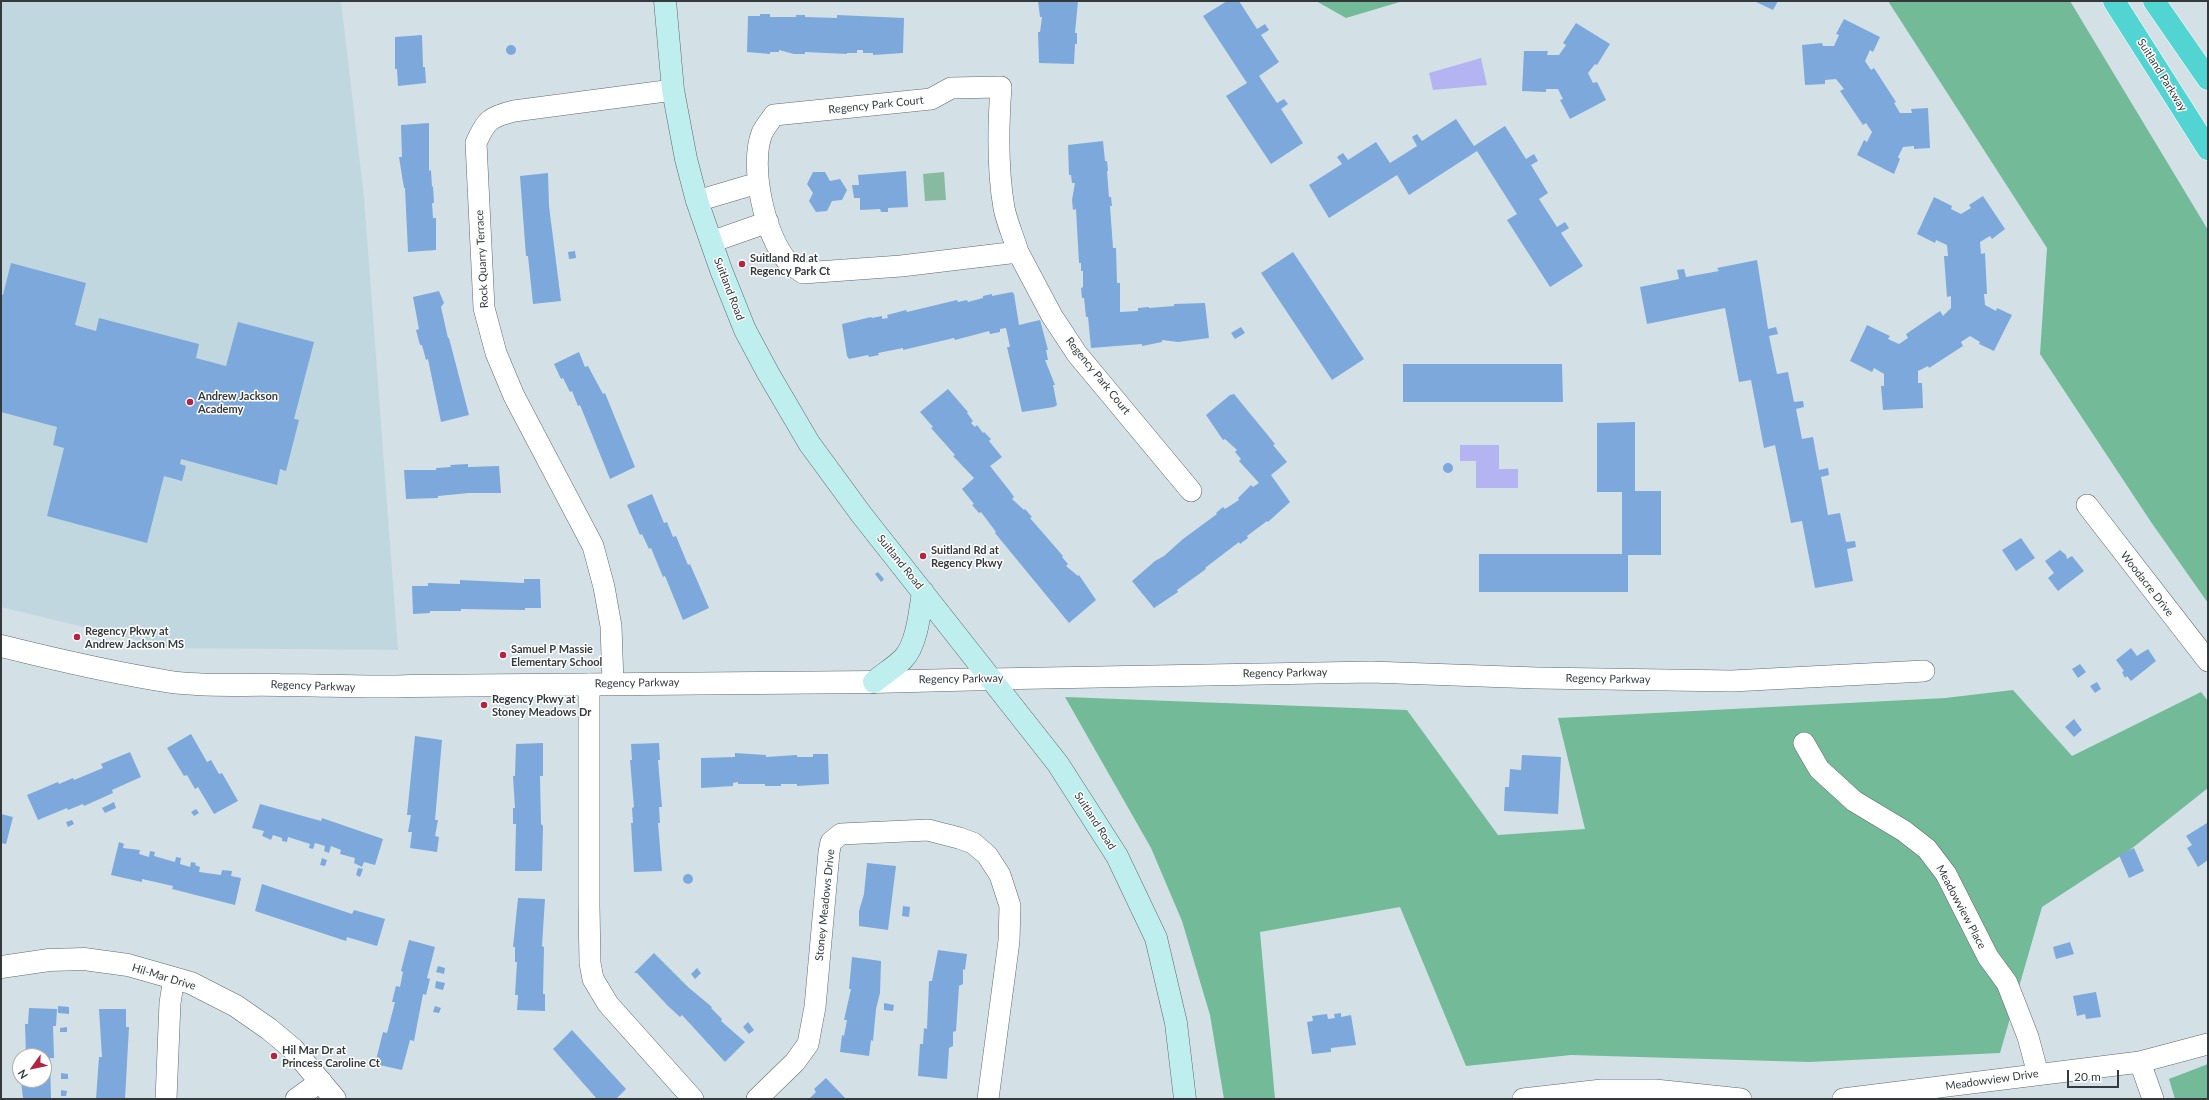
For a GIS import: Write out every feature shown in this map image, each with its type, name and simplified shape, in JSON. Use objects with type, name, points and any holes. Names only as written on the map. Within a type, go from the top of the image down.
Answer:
[{"type":"highway","name":"Suitland Parkway","points":[[2114,1],[2208,149]]},
{"type":"highway","points":[[2154,1],[2208,80]]},
{"type":"main road","name":"Suitland Road","points":[[665,1],[673,90],[686,159],[697,201],[711,242],[745,330],[809,443],[861,514],[1058,764],[1117,856],[1156,938],[1176,1023],[1185,1099]]},
{"type":"main road","points":[[874,682],[904,658],[913,641],[918,624],[923,592]]},
{"type":"street","name":"Regency Park Court","points":[[1018,252],[901,266],[803,273],[788,262],[778,247],[768,222],[758,183],[756,157],[762,133],[774,116],[931,99],[951,88],[1001,87],[998,129],[998,160],[1004,209],[1018,252],[1052,316],[1077,354],[1191,491]]},
{"type":"street","name":"Rock Quarry Terrace","points":[[614,683],[611,626],[604,586],[593,546],[514,396],[496,353],[484,308],[476,143],[484,124],[496,116],[514,112],[673,90]]},
{"type":"street","points":[[697,201],[758,183]]},
{"type":"street","points":[[711,242],[768,222]]},
{"type":"street","name":"Woodacre Drive","points":[[2087,505],[2208,661]]},
{"type":"street","name":"Regency Parkway","points":[[1,646],[107,671],[172,682],[218,686],[280,685],[368,688],[614,683],[874,682],[1371,672],[1537,678],[1732,681],[1924,671]]},
{"type":"street","points":[[589,684],[589,906],[590,963],[593,979],[608,1004],[693,1099]]},
{"type":"street","name":"Meadowview Place","points":[[1804,743],[1819,769],[1854,802],[1904,831],[1927,849],[1946,874],[1988,957],[2007,983],[2028,1037],[2038,1074]]},
{"type":"street","name":"Stoney Meadows Drive","points":[[757,1099],[795,1062],[808,1044],[815,1007],[831,842],[840,834],[928,830],[974,843],[987,854],[1000,875],[1010,906],[1009,941],[988,1099]]},
{"type":"street","name":"Hil-Mar Drive","points":[[1,967],[49,960],[84,959],[128,965],[191,983],[236,1006],[269,1029],[293,1049],[335,1099]]},
{"type":"street","points":[[166,1099],[170,1004],[174,978]]},
{"type":"street","points":[[2153,1099],[2140,1062],[2208,1044]]},
{"type":"street","name":"Meadowview Drive","points":[[1843,1099],[2140,1062]]},
{"type":"street","points":[[296,1099],[321,1081]]},
{"type":"street","points":[[1523,1099],[1602,1090],[1655,1090],[1741,1099]]},
{"type":"shaded area","name":"Andrew Jackson Academy","points":[[1,1],[341,1],[364,197],[398,650],[170,648],[1,607]]},
{"type":"green space","points":[[1316,1],[1403,1],[1346,18]]},
{"type":"green space","points":[[1888,1],[2070,1],[2208,230],[2208,603],[2151,522],[2040,354],[2047,248]]},
{"type":"green space","points":[[944,172],[946,200],[925,201],[923,174]]},
{"type":"green space","points":[[2013,690],[2072,756],[2201,692],[2208,701],[2208,788],[2131,849],[2042,907],[2000,1053],[1809,1062],[1571,1055],[1466,1066],[1400,907],[1260,932],[1275,1099],[1224,1099],[1210,1015],[1182,921],[1151,848],[1065,697],[1407,710],[1498,835],[1585,829],[1558,718],[1945,698]]},
{"type":"green space","points":[[2208,1064],[2208,1099],[2175,1099],[2169,1079]]},
{"type":"water","points":[[1481,58],[1487,85],[1433,90],[1429,73]]},
{"type":"water","points":[[1460,445],[1499,445],[1499,469],[1518,469],[1518,488],[1476,488],[1476,461],[1460,461]]},
{"type":"building","points":[[1038,1],[1078,1],[1075,33],[1077,33],[1077,44],[1075,44],[1074,64],[1039,63],[1038,32],[1040,32],[1042,17],[1040,17]]},
{"type":"building","points":[[1227,1],[1239,1],[1257,29],[1265,24],[1269,30],[1261,35],[1279,62],[1259,76],[1277,103],[1284,99],[1288,104],[1281,109],[1303,143],[1271,164],[1226,96],[1247,83],[1203,16]]},
{"type":"building","points":[[1754,1],[1778,1],[1773,10]]},
{"type":"building","points":[[760,14],[770,14],[770,17],[796,17],[796,15],[805,15],[805,17],[837,18],[837,15],[904,18],[903,53],[873,55],[873,53],[863,53],[863,50],[857,50],[857,53],[847,54],[805,52],[805,54],[794,54],[779,50],[779,52],[770,52],[770,54],[747,52],[748,16],[760,16]]},
{"type":"building","points":[[1844,19],[1880,37],[1873,52],[1870,50],[1865,61],[1871,70],[1874,68],[1896,102],[1894,103],[1900,113],[1912,113],[1911,109],[1928,108],[1930,148],[1914,149],[1914,146],[1903,147],[1898,157],[1900,159],[1894,174],[1857,155],[1864,140],[1867,142],[1872,132],[1866,123],[1863,125],[1840,91],[1844,89],[1836,79],[1825,80],[1825,84],[1805,85],[1802,45],[1822,43],[1823,46],[1834,46],[1839,35],[1836,34]]},
{"type":"building","points":[[1576,23],[1610,44],[1597,65],[1595,64],[1588,73],[1593,83],[1597,82],[1606,100],[1570,119],[1560,100],[1563,99],[1558,89],[1546,89],[1546,92],[1522,91],[1524,51],[1548,51],[1547,55],[1559,55],[1566,45],[1563,43]]},
{"type":"building","points":[[422,35],[423,67],[425,67],[426,83],[398,86],[397,69],[395,69],[395,37]]},
{"type":"building","points":[[511,45],[516,50],[511,55],[506,50]]},
{"type":"building","points":[[1456,119],[1474,146],[1505,126],[1526,159],[1534,154],[1538,161],[1531,165],[1548,193],[1539,199],[1557,227],[1565,222],[1569,228],[1561,233],[1583,266],[1550,287],[1507,220],[1517,214],[1477,151],[1409,195],[1397,175],[1329,218],[1309,185],[1342,164],[1337,157],[1343,153],[1348,160],[1376,142],[1390,163],[1417,146],[1412,137],[1417,134],[1422,141]]},
{"type":"building","points":[[429,123],[429,171],[431,170],[432,187],[433,186],[433,218],[436,218],[436,250],[408,252],[405,188],[399,157],[402,157],[401,125]]},
{"type":"building","points":[[1103,141],[1105,161],[1107,161],[1109,197],[1111,197],[1112,206],[1110,206],[1113,248],[1116,248],[1117,283],[1120,283],[1120,312],[1138,311],[1138,308],[1174,306],[1174,304],[1205,303],[1209,338],[1178,342],[1162,340],[1162,342],[1142,346],[1142,344],[1091,348],[1088,317],[1086,317],[1084,298],[1082,298],[1081,288],[1083,287],[1083,271],[1081,271],[1081,263],[1079,263],[1076,209],[1073,210],[1072,200],[1075,183],[1072,183],[1071,175],[1069,175],[1068,145]]},
{"type":"building","points":[[906,171],[908,207],[888,208],[888,212],[881,212],[880,209],[860,210],[860,198],[854,198],[852,185],[859,185],[858,175]]},
{"type":"building","points":[[813,172],[825,172],[830,181],[840,179],[847,190],[842,200],[832,201],[827,211],[816,212],[809,201],[813,193],[807,184]]},
{"type":"building","points":[[548,173],[549,206],[561,301],[533,304],[528,256],[526,256],[520,176]]},
{"type":"building","points":[[1983,196],[2005,229],[1992,239],[1990,236],[1980,242],[1981,254],[1985,253],[1987,294],[1984,294],[1985,305],[1996,311],[1997,308],[2012,315],[1994,351],[1979,344],[1980,342],[1970,336],[1961,342],[1963,346],[1929,368],[1928,366],[1918,371],[1918,383],[1922,383],[1923,408],[1883,410],[1881,386],[1884,386],[1884,374],[1874,368],[1872,372],[1850,361],[1867,325],[1890,336],[1888,339],[1899,344],[1908,338],[1906,334],[1940,311],[1943,316],[1951,308],[1951,296],[1947,297],[1944,256],[1948,256],[1947,245],[1936,240],[1935,243],[1917,234],[1934,197],[1952,206],[1951,209],[1961,214],[1971,208],[1969,205]]},
{"type":"building","points":[[575,251],[576,258],[569,259],[568,252]]},
{"type":"building","points":[[1293,252],[1364,359],[1332,380],[1261,273]]},
{"type":"building","points":[[1757,260],[1768,329],[1776,327],[1778,334],[1769,336],[1777,374],[1788,372],[1794,402],[1803,401],[1804,407],[1796,409],[1802,439],[1813,437],[1819,470],[1828,468],[1829,475],[1821,477],[1828,515],[1840,513],[1846,542],[1855,541],[1856,547],[1847,549],[1853,581],[1815,588],[1802,521],[1791,523],[1775,445],[1764,448],[1751,380],[1739,382],[1725,308],[1647,324],[1640,287],[1679,279],[1677,270],[1684,269],[1686,277],[1719,271],[1717,268]]},
{"type":"building","points":[[11,263],[86,283],[75,325],[96,331],[99,318],[199,344],[196,358],[226,366],[238,322],[314,342],[294,419],[299,420],[286,471],[280,469],[277,485],[181,459],[180,464],[186,466],[182,481],[164,476],[147,543],[47,516],[64,448],[53,445],[57,427],[1,412],[1,294],[3,295]]},
{"type":"building","points":[[439,291],[444,303],[441,307],[448,338],[469,415],[441,422],[428,359],[426,360],[416,330],[419,329],[413,297]]},
{"type":"building","points":[[1012,292],[1014,294],[1019,325],[1040,320],[1048,350],[1046,350],[1048,360],[1045,360],[1055,385],[1053,385],[1057,405],[1054,407],[1022,412],[1007,347],[1010,347],[1006,328],[1000,329],[1000,332],[990,334],[989,331],[955,340],[954,338],[903,350],[903,348],[878,353],[879,355],[869,357],[868,355],[849,359],[847,356],[842,324],[871,317],[882,316],[882,319],[888,318],[887,315],[906,310],[907,312],[957,300],[958,302],[967,300],[968,302],[983,298],[983,296],[992,294],[992,296]]},
{"type":"building","points":[[1241,327],[1245,333],[1235,339],[1231,333]]},
{"type":"building","points":[[579,352],[585,367],[588,366],[603,394],[605,393],[635,467],[610,479],[580,405],[578,406],[572,391],[570,392],[563,378],[561,379],[554,364]]},
{"type":"building","points":[[1403,364],[1562,364],[1563,402],[1403,402]]},
{"type":"building","points":[[948,389],[968,412],[967,413],[973,421],[971,423],[975,427],[977,425],[983,433],[984,432],[991,439],[989,441],[1002,457],[990,466],[1014,497],[1012,499],[1024,510],[1025,509],[1032,517],[1030,518],[1063,556],[1062,557],[1068,564],[1066,566],[1078,576],[1079,575],[1096,600],[1069,623],[995,533],[996,532],[981,512],[979,513],[972,505],[974,504],[962,489],[974,478],[953,456],[955,455],[931,428],[933,427],[920,412]]},
{"type":"building","points":[[1234,394],[1275,444],[1273,445],[1287,462],[1271,475],[1290,502],[1268,522],[1267,521],[1247,536],[1248,538],[1240,544],[1239,542],[1177,590],[1178,592],[1154,608],[1132,581],[1155,561],[1164,556],[1183,539],[1217,514],[1216,513],[1223,507],[1225,509],[1239,500],[1238,498],[1251,485],[1253,487],[1259,483],[1239,461],[1241,459],[1235,452],[1237,450],[1225,439],[1223,440],[1206,415],[1230,395]]},
{"type":"building","points":[[1635,422],[1635,491],[1661,491],[1661,555],[1628,555],[1628,592],[1479,592],[1479,554],[1622,554],[1622,492],[1597,492],[1597,423]]},
{"type":"building","points":[[1446,463],[1450,463],[1453,468],[1450,473],[1446,473],[1443,470],[1443,466]]},
{"type":"building","points":[[468,464],[468,467],[499,466],[501,493],[469,493],[438,496],[438,498],[406,499],[404,470],[436,470],[436,468],[451,467],[450,465]]},
{"type":"building","points":[[652,494],[664,523],[667,522],[673,537],[676,536],[688,565],[690,564],[709,608],[683,620],[665,576],[663,577],[651,548],[649,549],[642,534],[640,535],[627,505]]},
{"type":"building","points":[[2021,538],[2035,558],[2016,571],[2002,550]]},
{"type":"building","points":[[2060,550],[2066,555],[2067,559],[2072,556],[2084,571],[2058,591],[2048,578],[2054,573],[2045,561]]},
{"type":"building","points":[[878,572],[884,579],[881,582],[875,574]]},
{"type":"building","points":[[524,579],[540,579],[541,608],[525,608],[525,610],[461,609],[461,611],[430,611],[430,613],[413,614],[412,586],[428,586],[428,583],[460,584],[460,580],[524,583]]},
{"type":"building","points":[[2131,648],[2137,656],[2148,649],[2156,661],[2131,681],[2127,676],[2125,678],[2122,672],[2124,671],[2116,660]]},
{"type":"building","points":[[2080,664],[2086,672],[2078,678],[2072,669]]},
{"type":"building","points":[[2097,682],[2101,689],[2095,693],[2090,686]]},
{"type":"building","points":[[2074,719],[2082,730],[2074,737],[2065,727]]},
{"type":"building","points":[[191,734],[207,762],[211,760],[219,774],[222,773],[238,801],[214,814],[198,787],[195,789],[187,775],[184,776],[167,748]]},
{"type":"building","points":[[415,736],[442,740],[435,820],[438,820],[435,836],[439,837],[437,852],[410,848],[412,832],[408,832],[411,815],[407,815]]},
{"type":"building","points":[[543,743],[543,776],[540,776],[541,824],[543,826],[542,871],[515,871],[516,824],[513,824],[513,808],[515,808],[513,776],[515,776],[516,744]]},
{"type":"building","points":[[659,743],[660,760],[658,760],[662,807],[659,807],[660,823],[658,823],[662,871],[634,872],[631,823],[633,823],[632,808],[634,807],[630,760],[632,760],[631,744]]},
{"type":"building","points":[[130,752],[141,777],[112,790],[113,793],[84,806],[83,804],[68,810],[67,808],[38,820],[27,795],[58,782],[59,784],[73,778],[74,780],[103,768],[101,764]]},
{"type":"building","points":[[735,753],[766,755],[766,757],[797,755],[797,757],[813,757],[813,754],[828,754],[829,784],[797,786],[797,784],[781,784],[781,786],[765,786],[765,784],[738,784],[738,782],[733,783],[733,786],[701,788],[701,758],[735,757]]},
{"type":"building","points":[[1522,755],[1561,757],[1558,814],[1504,811],[1505,787],[1509,787],[1510,769],[1521,770]]},
{"type":"building","points":[[114,802],[116,808],[105,813],[102,808]]},
{"type":"building","points":[[260,804],[321,821],[322,818],[383,839],[375,865],[364,862],[362,867],[354,863],[355,858],[340,854],[341,850],[331,846],[329,853],[324,851],[325,846],[315,843],[313,849],[309,848],[310,844],[288,837],[287,842],[282,841],[282,838],[273,835],[271,840],[262,836],[264,831],[252,828]]},
{"type":"building","points":[[196,809],[199,813],[194,816],[191,812]]},
{"type":"building","points":[[1,814],[13,817],[6,844],[1,843]]},
{"type":"building","points":[[72,820],[74,824],[68,827],[66,822]]},
{"type":"building","points":[[2207,823],[2208,860],[2198,867],[2187,848],[2192,845],[2186,836]]},
{"type":"building","points":[[119,842],[124,844],[123,848],[140,850],[139,854],[149,857],[150,851],[155,852],[154,856],[175,862],[176,857],[181,858],[180,864],[190,867],[191,862],[196,863],[195,865],[200,867],[199,872],[221,875],[222,870],[232,871],[231,876],[241,878],[235,905],[172,889],[173,886],[142,879],[142,882],[111,875]]},
{"type":"building","points":[[2134,848],[2144,871],[2129,878],[2119,855]]},
{"type":"building","points":[[322,858],[327,860],[325,866],[320,865]]},
{"type":"building","points":[[867,863],[896,866],[888,930],[859,926],[859,911],[864,894]]},
{"type":"building","points":[[358,868],[363,869],[360,877],[356,875]]},
{"type":"building","points":[[688,874],[693,879],[688,884],[683,879]]},
{"type":"building","points":[[262,884],[352,914],[354,910],[385,919],[377,946],[347,937],[346,941],[255,911]]},
{"type":"building","points":[[518,898],[545,899],[542,946],[544,947],[543,994],[545,994],[545,1011],[517,1010],[518,995],[515,995],[517,962],[515,962],[515,947],[513,947]]},
{"type":"building","points":[[903,906],[910,907],[909,917],[902,916]]},
{"type":"building","points":[[409,940],[435,947],[427,978],[430,979],[426,995],[423,994],[414,1041],[410,1040],[402,1070],[375,1064],[383,1032],[387,1033],[395,1002],[392,1002],[396,986],[400,987],[403,972],[401,971]]},
{"type":"building","points":[[2070,942],[2074,954],[2056,959],[2053,947]]},
{"type":"building","points":[[938,950],[967,954],[965,970],[963,969],[963,984],[959,986],[956,1031],[953,1032],[953,1046],[949,1048],[947,1079],[918,1076],[920,1044],[923,1044],[924,1028],[927,1029],[929,981],[932,981]]},
{"type":"building","points":[[654,953],[688,987],[712,1007],[711,1008],[722,1019],[721,1021],[745,1042],[725,1062],[682,1015],[680,1017],[637,973],[634,973]]},
{"type":"building","points":[[852,957],[881,961],[880,993],[876,1009],[873,1041],[871,1040],[869,1056],[840,1052],[842,1035],[844,1036],[847,1020],[844,1020],[851,989],[849,989]]},
{"type":"building","points":[[438,966],[445,968],[444,974],[436,972]]},
{"type":"building","points":[[697,968],[701,973],[695,979],[691,974]]},
{"type":"building","points":[[436,981],[445,983],[443,990],[435,988]]},
{"type":"building","points":[[2096,992],[2101,1017],[2086,1019],[2085,1014],[2077,1016],[2073,996]]},
{"type":"building","points":[[884,1003],[894,1005],[893,1011],[884,1010]]},
{"type":"building","points":[[58,1006],[69,1007],[69,1014],[58,1013]]},
{"type":"building","points":[[435,1006],[441,1008],[439,1013],[433,1012]]},
{"type":"building","points":[[29,1008],[57,1009],[56,1026],[53,1026],[54,1058],[52,1058],[52,1048],[26,1048],[25,1024],[28,1024]]},
{"type":"building","points":[[99,1009],[126,1009],[126,1027],[129,1027],[125,1099],[96,1099],[99,1057],[102,1057]]},
{"type":"building","points":[[1341,1013],[1341,1017],[1351,1015],[1356,1045],[1331,1048],[1331,1052],[1312,1054],[1307,1022],[1313,1021],[1312,1016],[1327,1014],[1328,1019],[1335,1018],[1334,1014]]},
{"type":"building","points":[[748,1022],[754,1030],[749,1034],[743,1027]]},
{"type":"building","points":[[67,1027],[67,1032],[60,1032],[60,1028]]},
{"type":"building","points":[[572,1030],[626,1089],[616,1099],[597,1099],[553,1049]]},
{"type":"building","points":[[61,1073],[68,1074],[68,1079],[61,1079]]},
{"type":"building","points":[[826,1078],[846,1099],[809,1099],[816,1092],[814,1089]]},
{"type":"building","points":[[22,1088],[51,1088],[51,1099],[23,1099]]},
{"type":"building","points":[[61,1090],[67,1091],[66,1096],[61,1096]]},
{"type":"place","name":"Suitland Rd at Regency Park Ct","points":[[742,264]]},
{"type":"place","name":"Andrew Jackson Academy","points":[[190,402]]},
{"type":"place","name":"Suitland Rd at Regency Pkwy","points":[[923,556]]},
{"type":"place","name":"Regency Pkwy at Andrew Jackson MS","points":[[77,637]]},
{"type":"place","name":"Samuel P Massie Elementary School","points":[[503,655]]},
{"type":"place","name":"Regency Pkwy at Stoney Meadows Dr","points":[[484,705]]},
{"type":"place","name":"Hil Mar Dr at Princess Caroline Ct","points":[[274,1056]]}]
